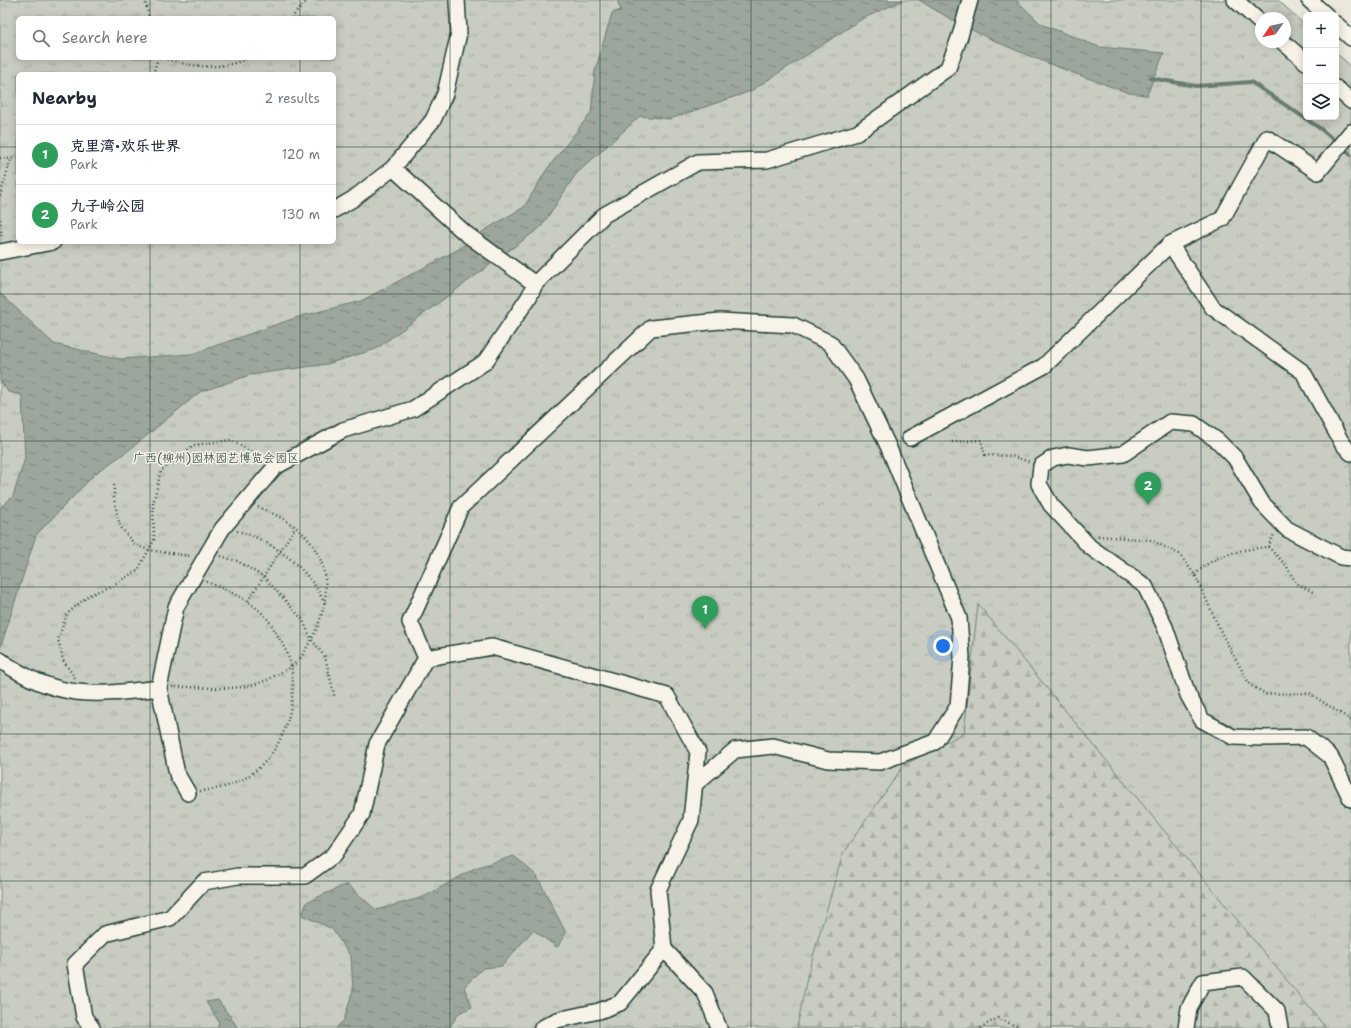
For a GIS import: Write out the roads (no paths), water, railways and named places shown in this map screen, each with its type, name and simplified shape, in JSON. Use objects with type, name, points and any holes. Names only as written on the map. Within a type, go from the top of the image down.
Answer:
[{"type":"street","points":[[336,209],[353,199],[393,168],[432,120],[445,94],[459,33],[457,0]]},
{"type":"street","points":[[188,793],[177,774],[159,688],[176,607],[222,529],[244,501],[275,467],[343,430],[413,409],[485,362],[529,297],[535,284],[604,215],[698,162],[767,160],[857,133],[948,68],[960,36],[970,0]]},
{"type":"street","points":[[1235,0],[1255,17]]},
{"type":"street","points":[[1309,0],[1323,12]]},
{"type":"street","points":[[1339,27],[1351,38]]},
{"type":"street","points":[[1290,48],[1303,59]]},
{"type":"street","points":[[1339,91],[1351,101]]},
{"type":"street","points":[[910,438],[1044,366],[1170,244],[1222,219],[1267,138],[1318,172],[1351,132]]},
{"type":"street","points":[[393,168],[465,233],[535,284]]},
{"type":"street","points":[[2,251],[42,244]]},
{"type":"street","points":[[1170,244],[1213,308],[1303,372],[1342,443],[1351,453]]},
{"type":"street","points":[[426,658],[410,622],[461,507],[651,328],[720,321],[793,325],[830,343],[856,379],[888,446],[959,618],[962,657],[958,706],[935,742],[880,762],[828,760],[772,746],[735,750],[695,784]]},
{"type":"street","points":[[1351,558],[1341,557],[1287,529],[1262,503],[1235,458],[1218,441],[1194,424],[1170,422],[1123,454],[1088,458],[1068,455],[1053,458],[1041,466],[1039,484],[1051,505],[1090,547],[1145,586],[1165,627],[1188,695],[1202,720],[1233,737],[1306,737],[1330,756],[1351,799]]},
{"type":"street","points":[[426,658],[492,647],[667,696],[698,752],[691,820],[658,890],[664,949],[705,993],[719,1028]]},
{"type":"street","points":[[92,1028],[84,1017],[75,964],[105,934],[170,918],[204,882],[238,876],[305,876],[334,855],[362,814],[377,744],[426,658]]},
{"type":"street","points":[[4,663],[24,677],[43,684],[87,694],[107,694],[159,688]]},
{"type":"street","points":[[542,1028],[557,1020],[599,1011],[620,1003],[664,949]]},
{"type":"street","points":[[1186,1028],[1189,1008],[1203,982],[1243,977],[1277,1011],[1280,1028]]},
{"type":"water","points":[[617,0],[904,0],[862,19],[751,91],[670,119],[640,116],[576,174],[541,227],[376,349],[327,364],[250,375],[200,392],[129,450],[96,473],[36,535],[0,649],[0,508],[13,496],[25,458],[22,395],[8,392],[0,380],[0,293],[54,344],[120,359],[192,354],[298,317],[361,301],[459,249],[485,230],[524,207],[547,169],[591,113],[595,71],[612,13],[621,10]]},
{"type":"water","points":[[919,0],[1016,0],[1041,24],[1099,47],[1164,53],[1147,95],[1129,93],[1048,63],[995,41],[969,29]]},
{"type":"water","points":[[514,856],[537,876],[566,933],[557,947],[533,930],[502,966],[483,968],[464,987],[472,1007],[459,1013],[449,1028],[336,1028],[344,1020],[353,990],[351,957],[332,929],[302,915],[307,902],[347,884],[376,910],[424,897],[475,868]]},
{"type":"water","points":[[218,1000],[238,1028],[217,1028],[219,1022],[206,1002]]},
{"type":"waterway","points":[[1150,78],[1196,86],[1251,82],[1321,129],[1351,155]]},
{"type":"place","name":"九子岭公园","points":[[1148,505]]},
{"type":"place","name":"克里湾·欢乐世界","points":[[705,629]]},
{"type":"park label","name":"广西(柳州)园林园艺博览会园区","points":[[216,458]]}]
